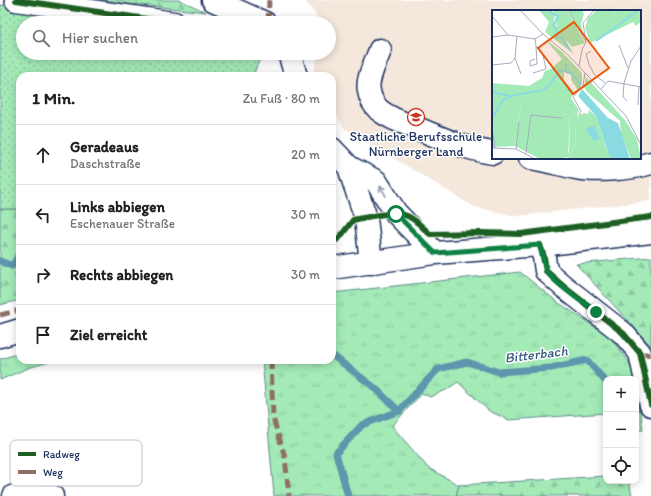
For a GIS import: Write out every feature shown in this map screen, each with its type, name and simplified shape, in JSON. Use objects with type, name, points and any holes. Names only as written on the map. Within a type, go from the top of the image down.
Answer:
[{"type":"street","points":[[16,0],[126,16]]},
{"type":"street","points":[[213,0],[249,16]]},
{"type":"street","points":[[380,50],[370,77],[368,90],[371,100],[378,108],[388,116],[426,132],[479,151],[492,153]]},
{"type":"street","points":[[291,60],[295,72]]},
{"type":"street","points":[[336,153],[349,167],[376,180],[396,214],[435,253]]},
{"type":"street","points":[[540,159],[578,169],[638,167],[651,163]]},
{"type":"street","points":[[349,167],[366,218],[371,263]]},
{"type":"street","points":[[336,267],[435,253],[540,245],[651,232]]},
{"type":"street","points":[[540,245],[546,271],[562,286],[623,333],[640,353],[651,405]]},
{"type":"street","points":[[0,336],[16,331]]},
{"type":"street","points":[[14,496],[26,494],[52,496]]},
{"type":"shaded area","name":"Staatliche Berufsschule Nürnberger Land","points":[[306,0],[651,0],[651,201],[516,216],[474,207],[344,128],[336,114],[336,72],[314,72],[316,60],[336,60],[336,16],[317,16]]},
{"type":"green space","points":[[94,0],[180,0],[206,12]]},
{"type":"green space","points":[[0,5],[77,16],[16,16],[16,60],[259,60],[255,72],[16,72],[16,209],[0,209]]},
{"type":"green space","points":[[0,209],[16,209],[16,301],[0,305]]},
{"type":"green space","points":[[651,257],[651,346],[576,264]]},
{"type":"green space","points":[[520,272],[556,301],[610,337],[635,370],[636,376],[603,376],[603,413],[509,420],[489,411],[458,382],[446,390],[430,397],[422,393],[392,426],[428,468],[459,485],[456,496],[274,496],[262,364],[336,364],[336,293]]},
{"type":"green space","points":[[16,354],[16,364],[42,364],[28,368],[0,380],[0,359]]},
{"type":"green space","points":[[639,400],[643,430],[639,431]]},
{"type":"green space","points":[[603,476],[603,484],[630,484],[632,496],[456,496],[459,485]]},
{"type":"waterway","name":"Bitterbach","points":[[0,261],[12,266],[16,260]]},
{"type":"waterway","name":"Bitterbach","points":[[336,358],[375,388],[399,411],[438,369],[467,362],[499,372],[551,368],[587,360],[603,379]]},
{"type":"waterway","name":"Bitterbach","points":[[639,408],[650,409]]},
{"type":"waterway","points":[[348,496],[336,453],[362,425],[399,411]]},
{"type":"marked path","points":[[268,16],[269,0]]},
{"type":"marked path","points":[[0,315],[16,311]]},
{"type":"marked path","points":[[640,353],[651,355]]},
{"type":"marked path","points":[[271,364],[273,418],[285,457],[289,496]]},
{"type":"cycle path","points":[[16,0],[126,16]]},
{"type":"cycle path","points":[[336,240],[353,220],[383,214],[405,215],[416,221],[430,234],[521,234],[651,217]]},
{"type":"cycle path","points":[[540,245],[546,271],[623,333],[640,353],[651,405]]},
{"type":"place","name":"Staatliche Berufsschule Nürnberger Land","points":[[416,117]]},
{"type":"route","points":[[396,214],[435,253],[540,245],[546,271],[562,286],[596,312]]}]
